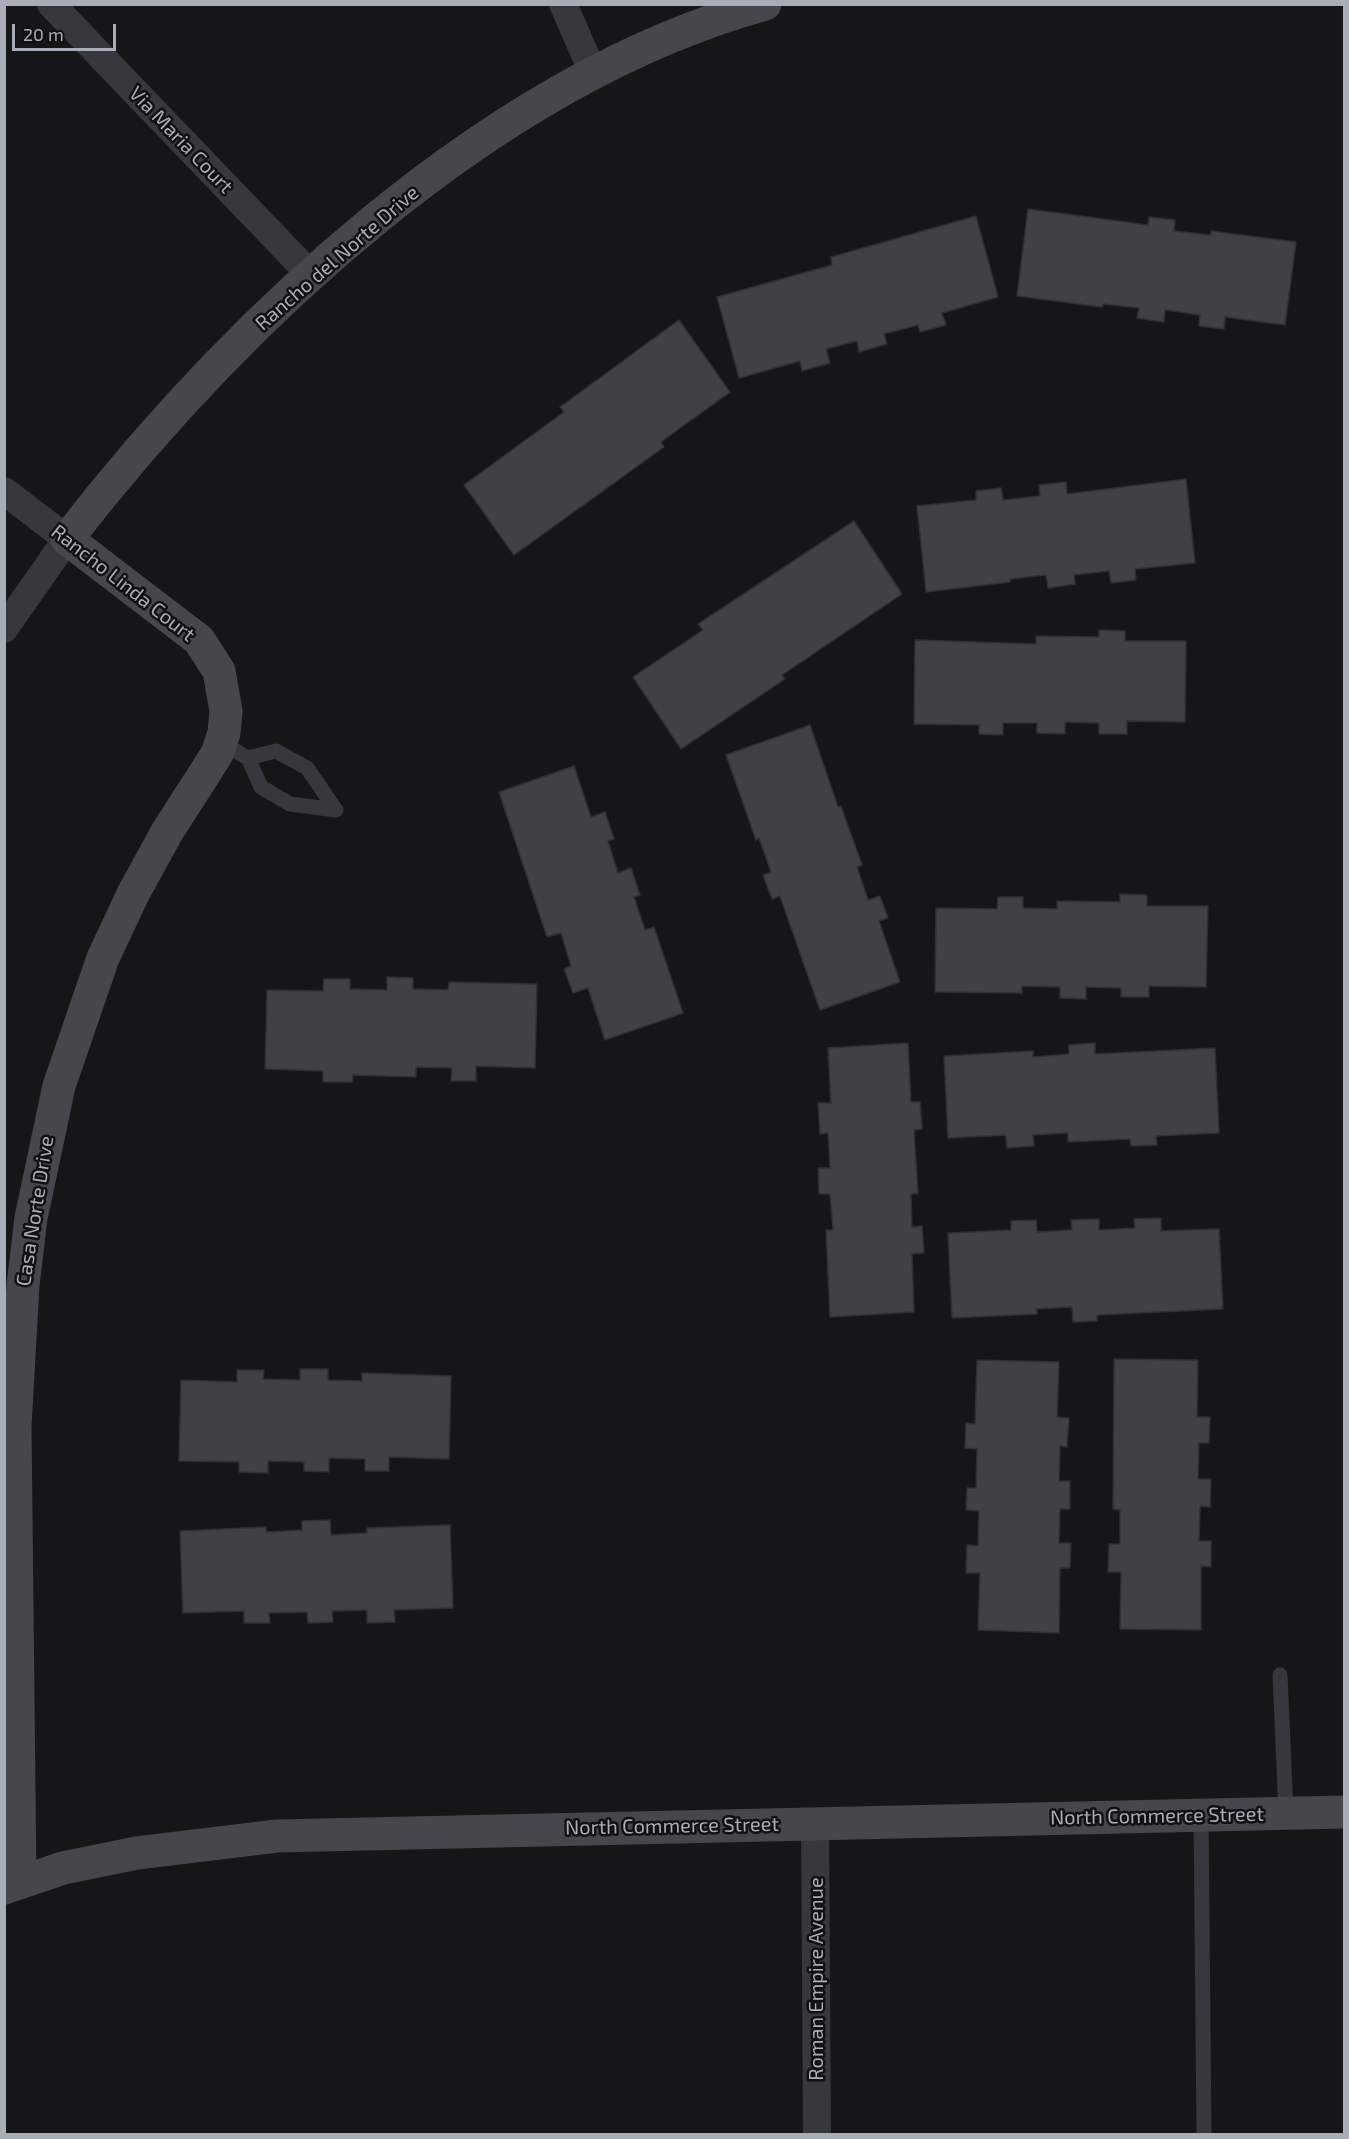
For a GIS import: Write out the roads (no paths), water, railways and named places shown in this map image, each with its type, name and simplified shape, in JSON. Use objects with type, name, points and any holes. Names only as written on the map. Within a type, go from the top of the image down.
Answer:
[{"type":"street","name":"Via Maria Court","points":[[51,4],[311,275]]},
{"type":"street","points":[[562,4],[594,75]]},
{"type":"street","name":"Rancho del Norte Drive","points":[[4,629],[67,539],[121,469],[177,406],[311,275],[423,182],[490,135],[633,54],[765,4]]},
{"type":"street","name":"Rancho Linda Court","points":[[4,491],[199,640],[219,671],[224,688]]},
{"type":"street","name":"Casa Norte Drive","points":[[12,1885],[15,1426],[23,1285],[31,1218],[59,1086],[103,958],[133,894],[167,832],[217,754],[234,750],[224,688]]},
{"type":"street","name":"North Commerce Street","points":[[12,1885],[63,1868],[137,1853],[277,1836],[1344,1812]]},
{"type":"street","name":"Roman Empire Avenue","points":[[815,1823],[817,2134]]},
{"type":"lane","points":[[234,750],[276,751],[307,768],[336,810],[290,804],[261,787],[234,750]]},
{"type":"lane","points":[[1280,1675],[1286,1813]]},
{"type":"lane","points":[[1201,1815],[1204,2134]]}]
